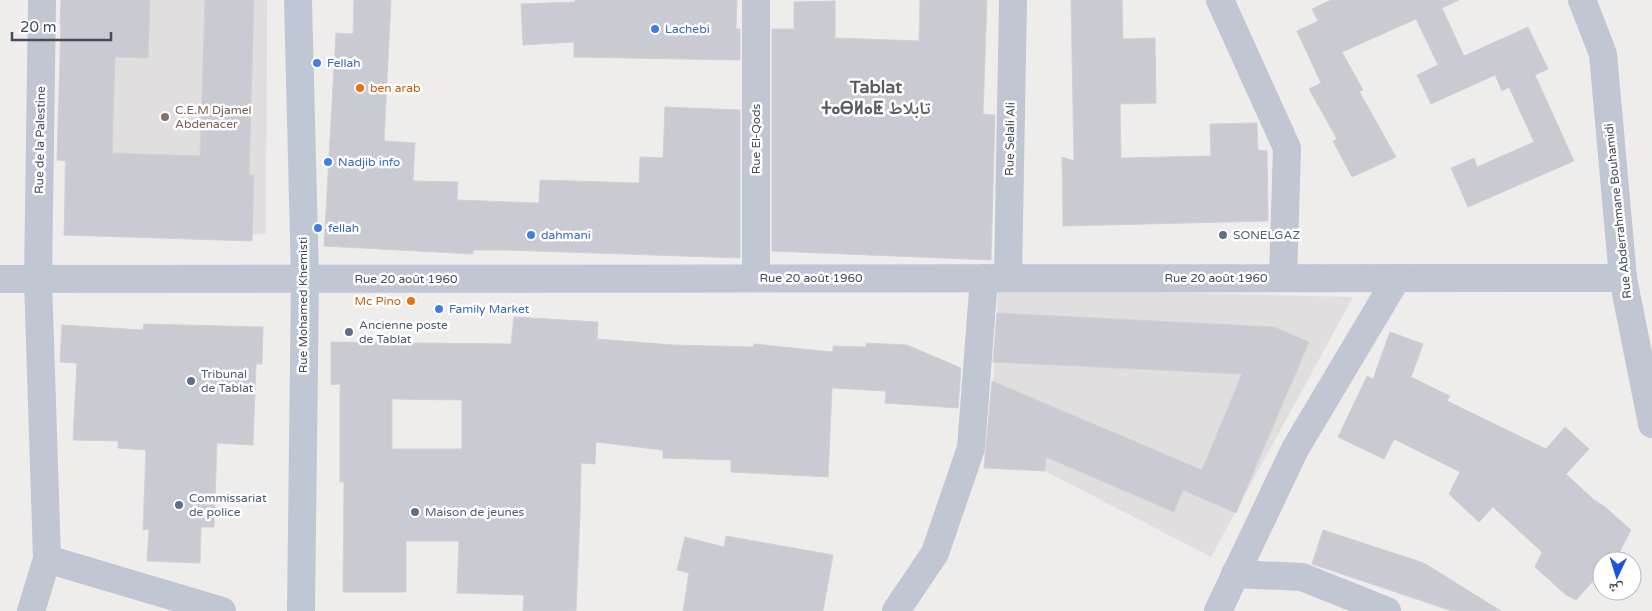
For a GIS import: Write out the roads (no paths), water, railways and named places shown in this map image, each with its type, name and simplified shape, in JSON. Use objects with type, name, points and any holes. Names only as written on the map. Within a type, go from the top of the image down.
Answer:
[{"type":"main road","name":"Rue Mohamed Khemisti","points":[[298,0],[305,279],[301,611]]},
{"type":"street","name":"Rue de la Palestine","points":[[30,611],[47,559],[38,279],[42,0]]},
{"type":"street","name":"Rue El-Qods","points":[[756,0],[756,278]]},
{"type":"street","name":"Rue Selali Ali","points":[[896,611],[935,553],[971,448],[996,278],[1013,0]]},
{"type":"street","points":[[1220,0],[1287,148],[1283,278]]},
{"type":"street","name":"Rue Abderrahmane Bouhamidi","points":[[1582,0],[1603,54],[1623,278],[1652,424]]},
{"type":"street","points":[[1218,611],[1294,449],[1397,278]]},
{"type":"street","name":"Rue 20 août 1960","points":[[0,279],[1623,278]]},
{"type":"street","points":[[47,559],[222,611]]},
{"type":"street","points":[[1235,574],[1302,577],[1387,611]]},
{"type":"place","name":"Lachebi","points":[[655,29]]},
{"type":"place","name":"Fellah","points":[[317,63]]},
{"type":"place","name":"ben arab","points":[[360,88]]},
{"type":"place","name":"C.E.M Djamel Abdenacer","points":[[165,117]]},
{"type":"place","name":"Nadjib info","points":[[328,162]]},
{"type":"place","name":"fellah","points":[[318,228]]},
{"type":"place","name":"dahmani","points":[[531,235]]},
{"type":"place","name":"SONELGAZ","points":[[1223,235]]},
{"type":"place","name":"Mc Pino","points":[[411,301]]},
{"type":"place","name":"Family Market","points":[[439,309]]},
{"type":"place","name":"Ancienne poste de Tablat","points":[[349,332]]},
{"type":"place","name":"Tribunal de Tablat","points":[[191,381]]},
{"type":"place","name":"Commissariat de police","points":[[179,505]]},
{"type":"place","name":"Maison de jeunes","points":[[415,512]]},
{"type":"district","name":"Tablat ⵜⴰⴱⵍⴰⵟ تابلاط","points":[[876,97]]}]
